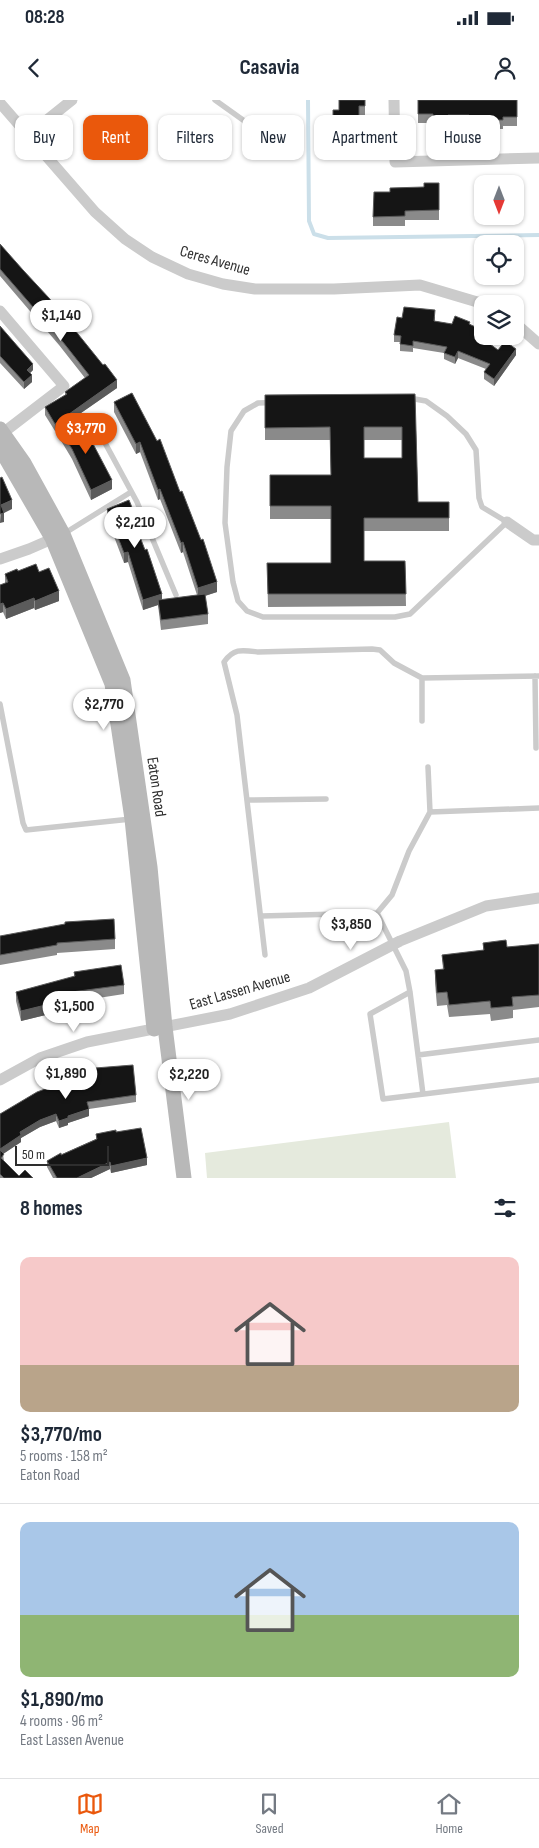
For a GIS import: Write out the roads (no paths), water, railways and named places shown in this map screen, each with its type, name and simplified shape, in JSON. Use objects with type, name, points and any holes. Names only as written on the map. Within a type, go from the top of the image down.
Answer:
[{"type":"street","points":[[54,115],[72,100]]},
{"type":"street","points":[[394,100],[395,162],[539,158]]},
{"type":"street","name":"Ceres Avenue","points":[[0,103],[15,121]]},
{"type":"street","name":"Ceres Avenue","points":[[49,160],[95,212],[125,239],[152,258],[188,274],[222,284],[255,289],[334,289],[420,285],[474,301]]},
{"type":"street","points":[[0,311],[64,386],[1,436]]},
{"type":"street","points":[[524,332],[539,344]]},
{"type":"street","name":"Eaton Road","points":[[1,436],[24,463],[123,680],[138,818],[150,867],[160,1028],[184,1178]]},
{"type":"street","points":[[507,522],[533,540],[539,540]]},
{"type":"street","points":[[0,559],[58,536]]},
{"type":"street","name":"East Lassen Avenue","points":[[0,1080],[40,1058],[78,1045],[230,1014],[309,988],[392,944],[486,906],[539,898]]},
{"type":"lane","points":[[215,100],[242,119]]},
{"type":"lane","points":[[409,398],[426,401],[447,416],[466,434],[476,450],[479,498],[482,507],[507,522],[410,614],[395,617],[263,617],[247,611],[238,601],[232,582],[225,523],[227,467],[231,431],[244,411],[258,403],[409,398]]},
{"type":"lane","points":[[91,417],[131,492],[176,595]]},
{"type":"lane","points":[[58,536],[131,492]]},
{"type":"lane","points":[[265,955],[262,916],[237,716],[224,662],[230,653],[242,650],[258,652],[372,649],[380,650],[394,663],[422,678],[537,676],[536,748]]},
{"type":"lane","points":[[422,678],[422,722]]},
{"type":"lane","points":[[0,704],[23,823],[26,830],[138,818]]},
{"type":"lane","points":[[377,914],[392,895],[409,851],[430,812],[428,767]]},
{"type":"lane","points":[[248,800],[326,799]]},
{"type":"lane","points":[[430,812],[539,808]]},
{"type":"lane","points":[[262,916],[377,914]]},
{"type":"lane","points":[[377,914],[406,971],[423,1094]]},
{"type":"lane","points":[[410,992],[370,1014],[383,1099],[539,1080]]},
{"type":"lane","points":[[418,1055],[539,1040]]},
{"type":"waterway","points":[[308,100],[309,221],[314,234],[328,238],[539,235]]}]
